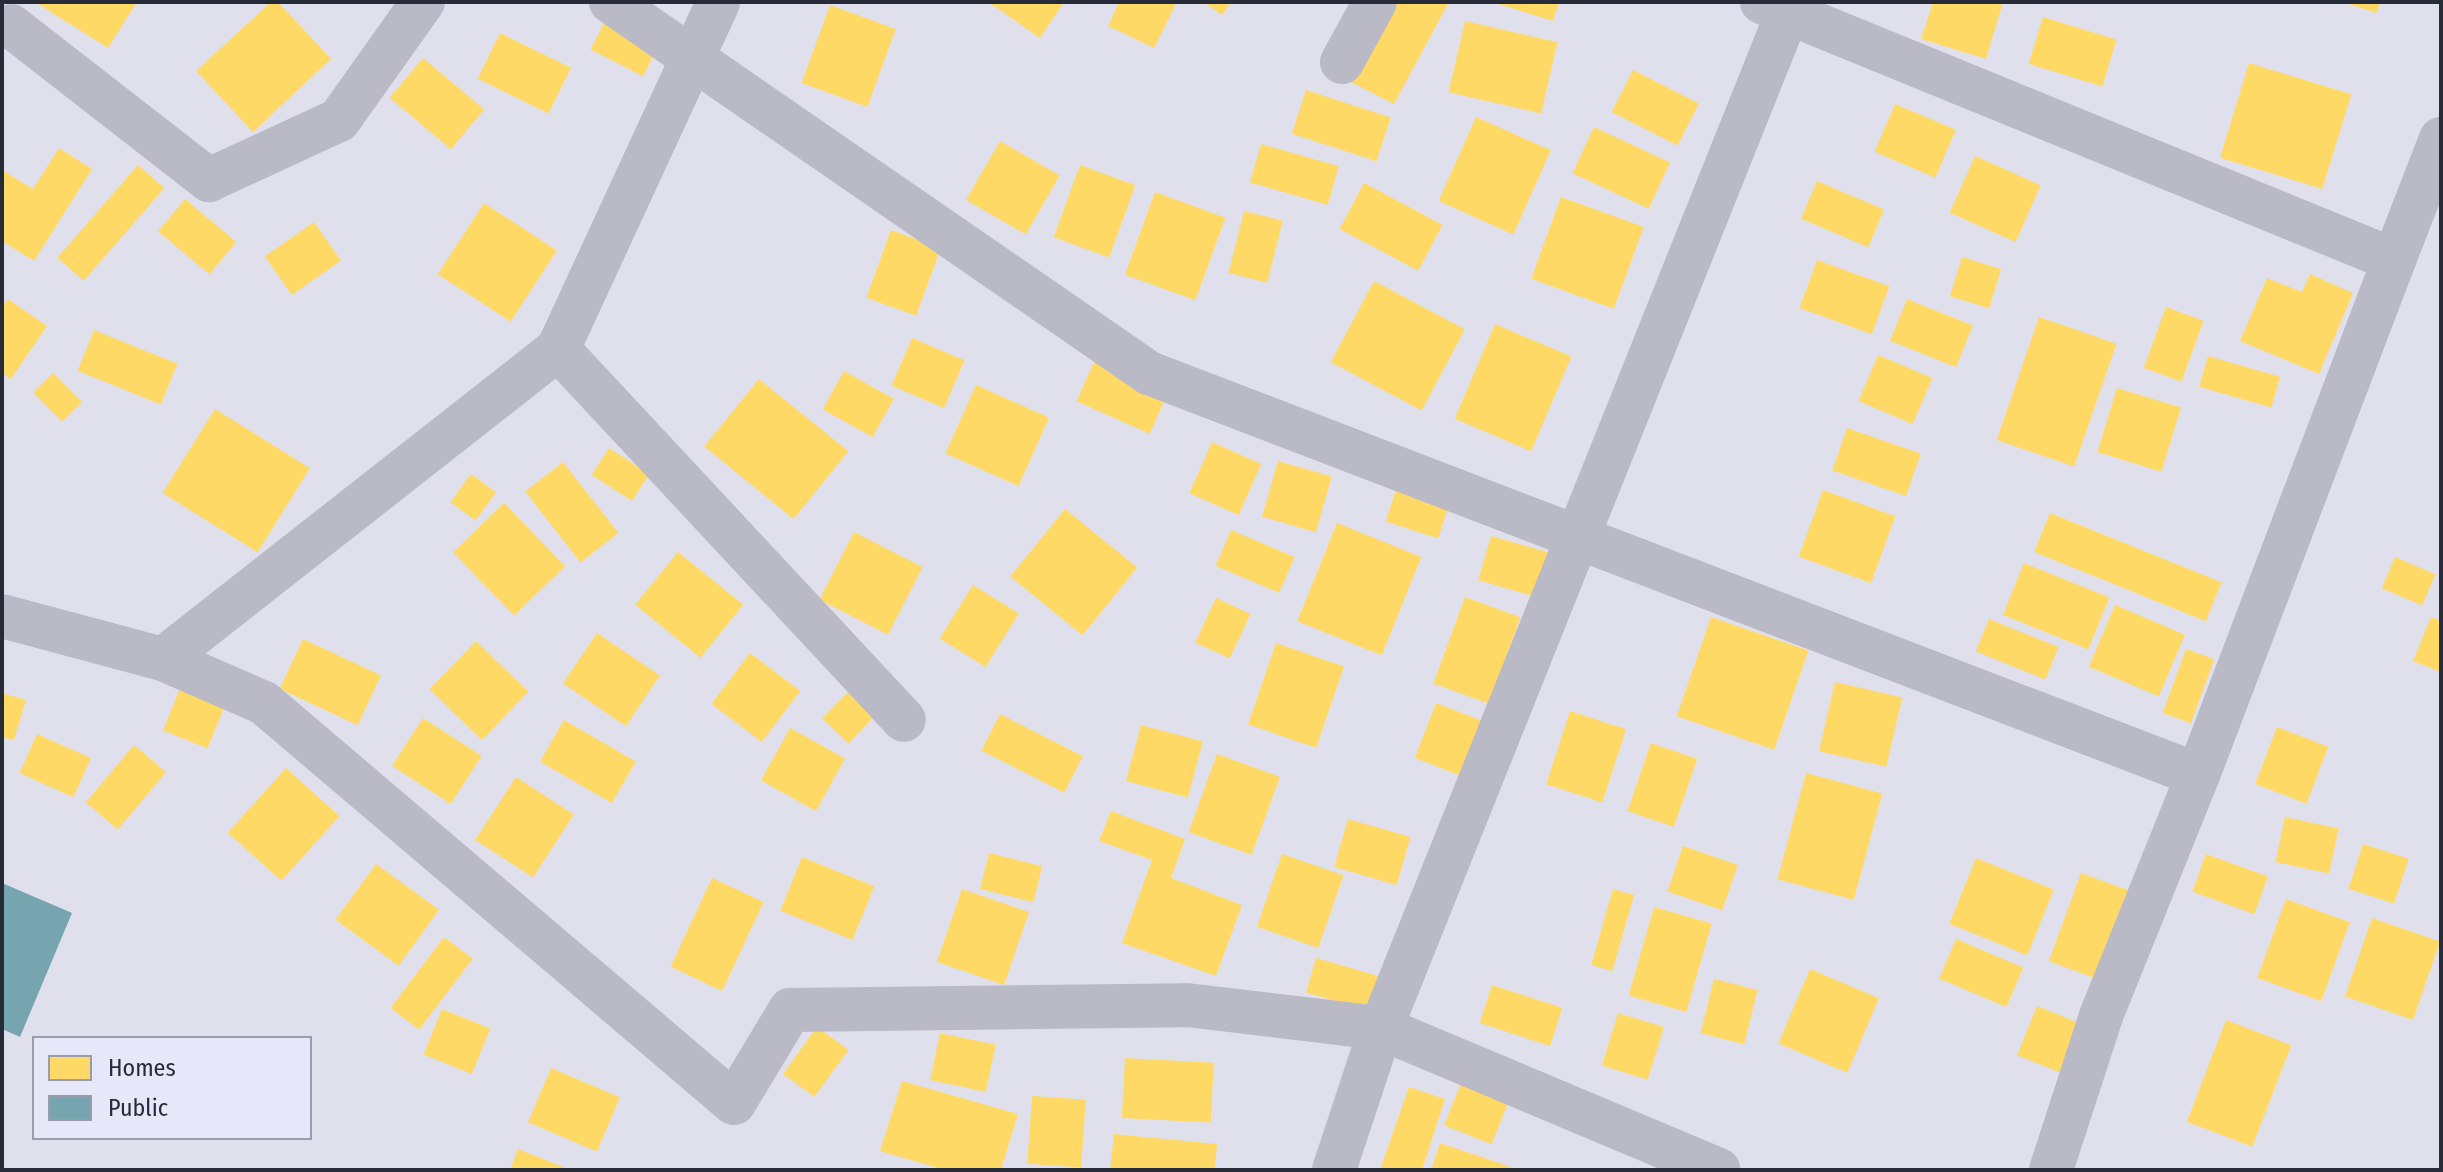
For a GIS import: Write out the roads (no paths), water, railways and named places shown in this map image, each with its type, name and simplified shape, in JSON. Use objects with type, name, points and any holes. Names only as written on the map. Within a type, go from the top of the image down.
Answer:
[{"type":"street","points":[[11,26],[209,180],[339,120],[423,2]]},
{"type":"street","points":[[611,2],[1149,373],[2198,775]]},
{"type":"street","points":[[163,659],[558,349],[718,2]]},
{"type":"street","points":[[1342,62],[1375,2]]},
{"type":"street","points":[[1334,1170],[1381,1028],[1577,539],[1781,6],[2394,260]]},
{"type":"street","points":[[2051,1170],[2101,1016],[2198,775],[2441,139]]},
{"type":"street","points":[[558,349],[904,720]]},
{"type":"street","points":[[2,616],[163,659],[264,703],[734,1103],[790,1010],[1187,1005],[1381,1028],[1718,1170]]}]
